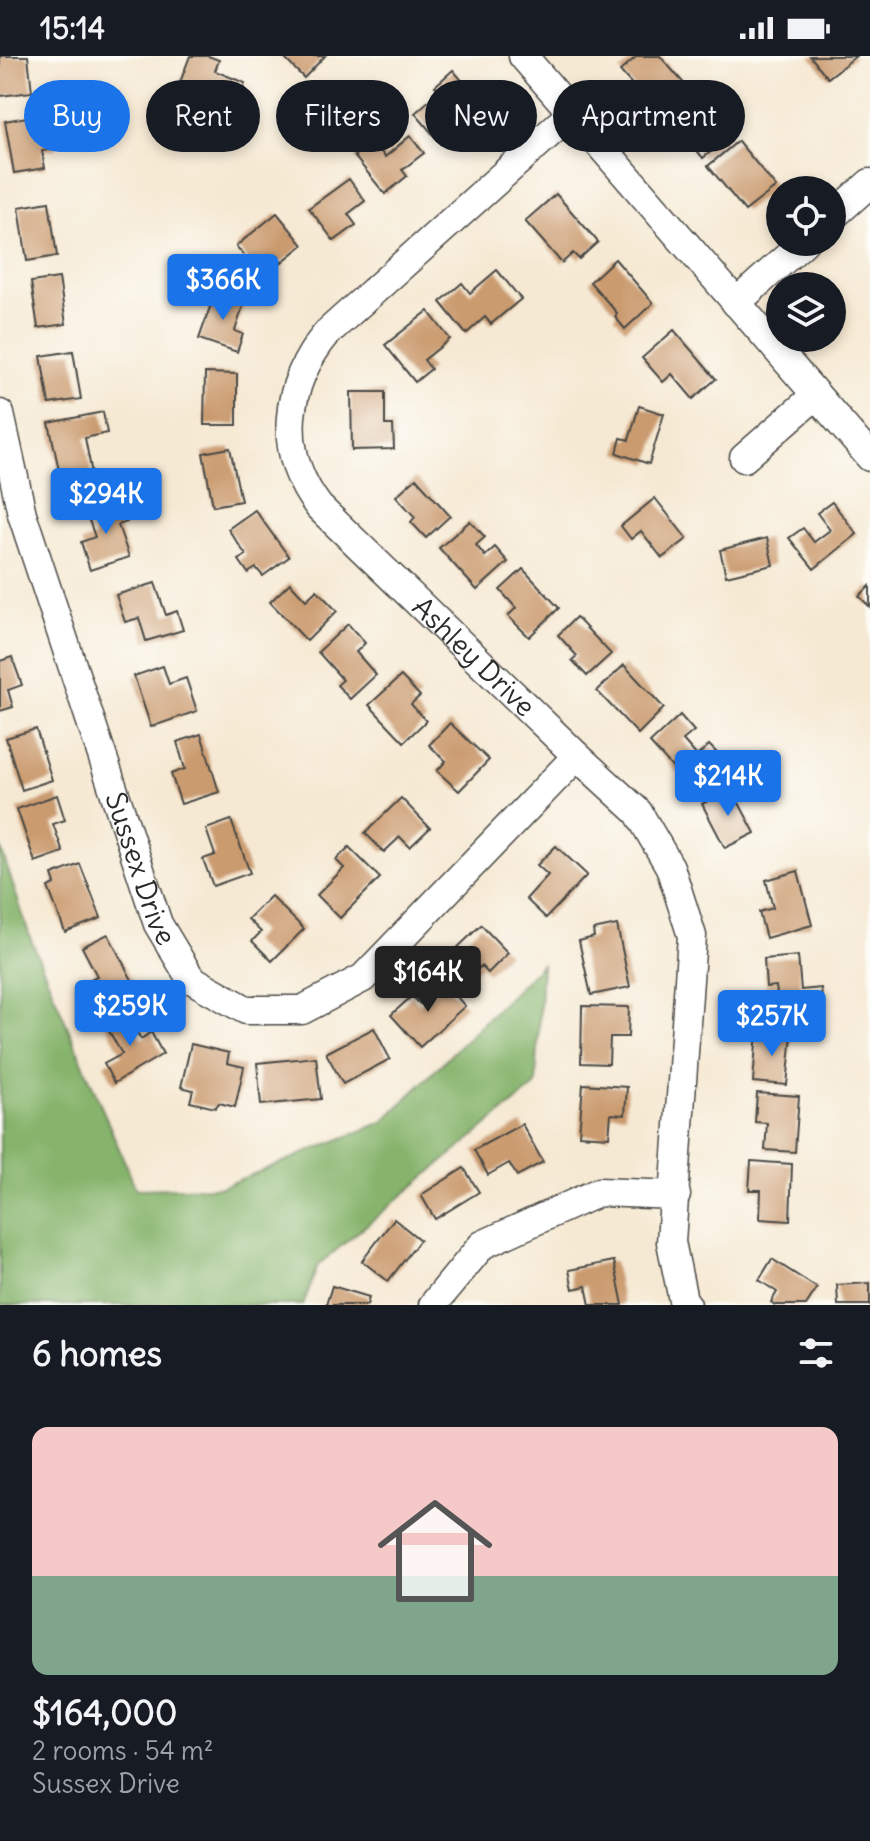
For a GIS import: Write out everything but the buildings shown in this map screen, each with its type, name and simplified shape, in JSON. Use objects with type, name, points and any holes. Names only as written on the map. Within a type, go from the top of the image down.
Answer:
[{"type":"street","points":[[523,56],[553,91]]},
{"type":"street","name":"Ashley Drive","points":[[553,130],[328,332],[315,347],[299,377],[289,430],[296,466],[319,507],[638,812],[670,867],[692,936],[671,1242],[683,1300],[687,1305]]},
{"type":"street","points":[[606,152],[870,457]]},
{"type":"street","points":[[846,204],[870,183]]},
{"type":"street","points":[[736,303],[788,256]]},
{"type":"street","points":[[744,458],[816,395]]},
{"type":"street","name":"Sussex Drive","points":[[0,414],[22,514],[158,924],[191,979],[246,1010],[302,1010],[363,978],[577,756]]},
{"type":"street","points":[[433,1305],[482,1245],[599,1192],[676,1195]]},
{"type":"green space","points":[[0,846],[31,940],[136,1189],[221,1187],[383,1122],[542,964],[536,1085],[318,1265],[303,1305],[0,1305]]}]
